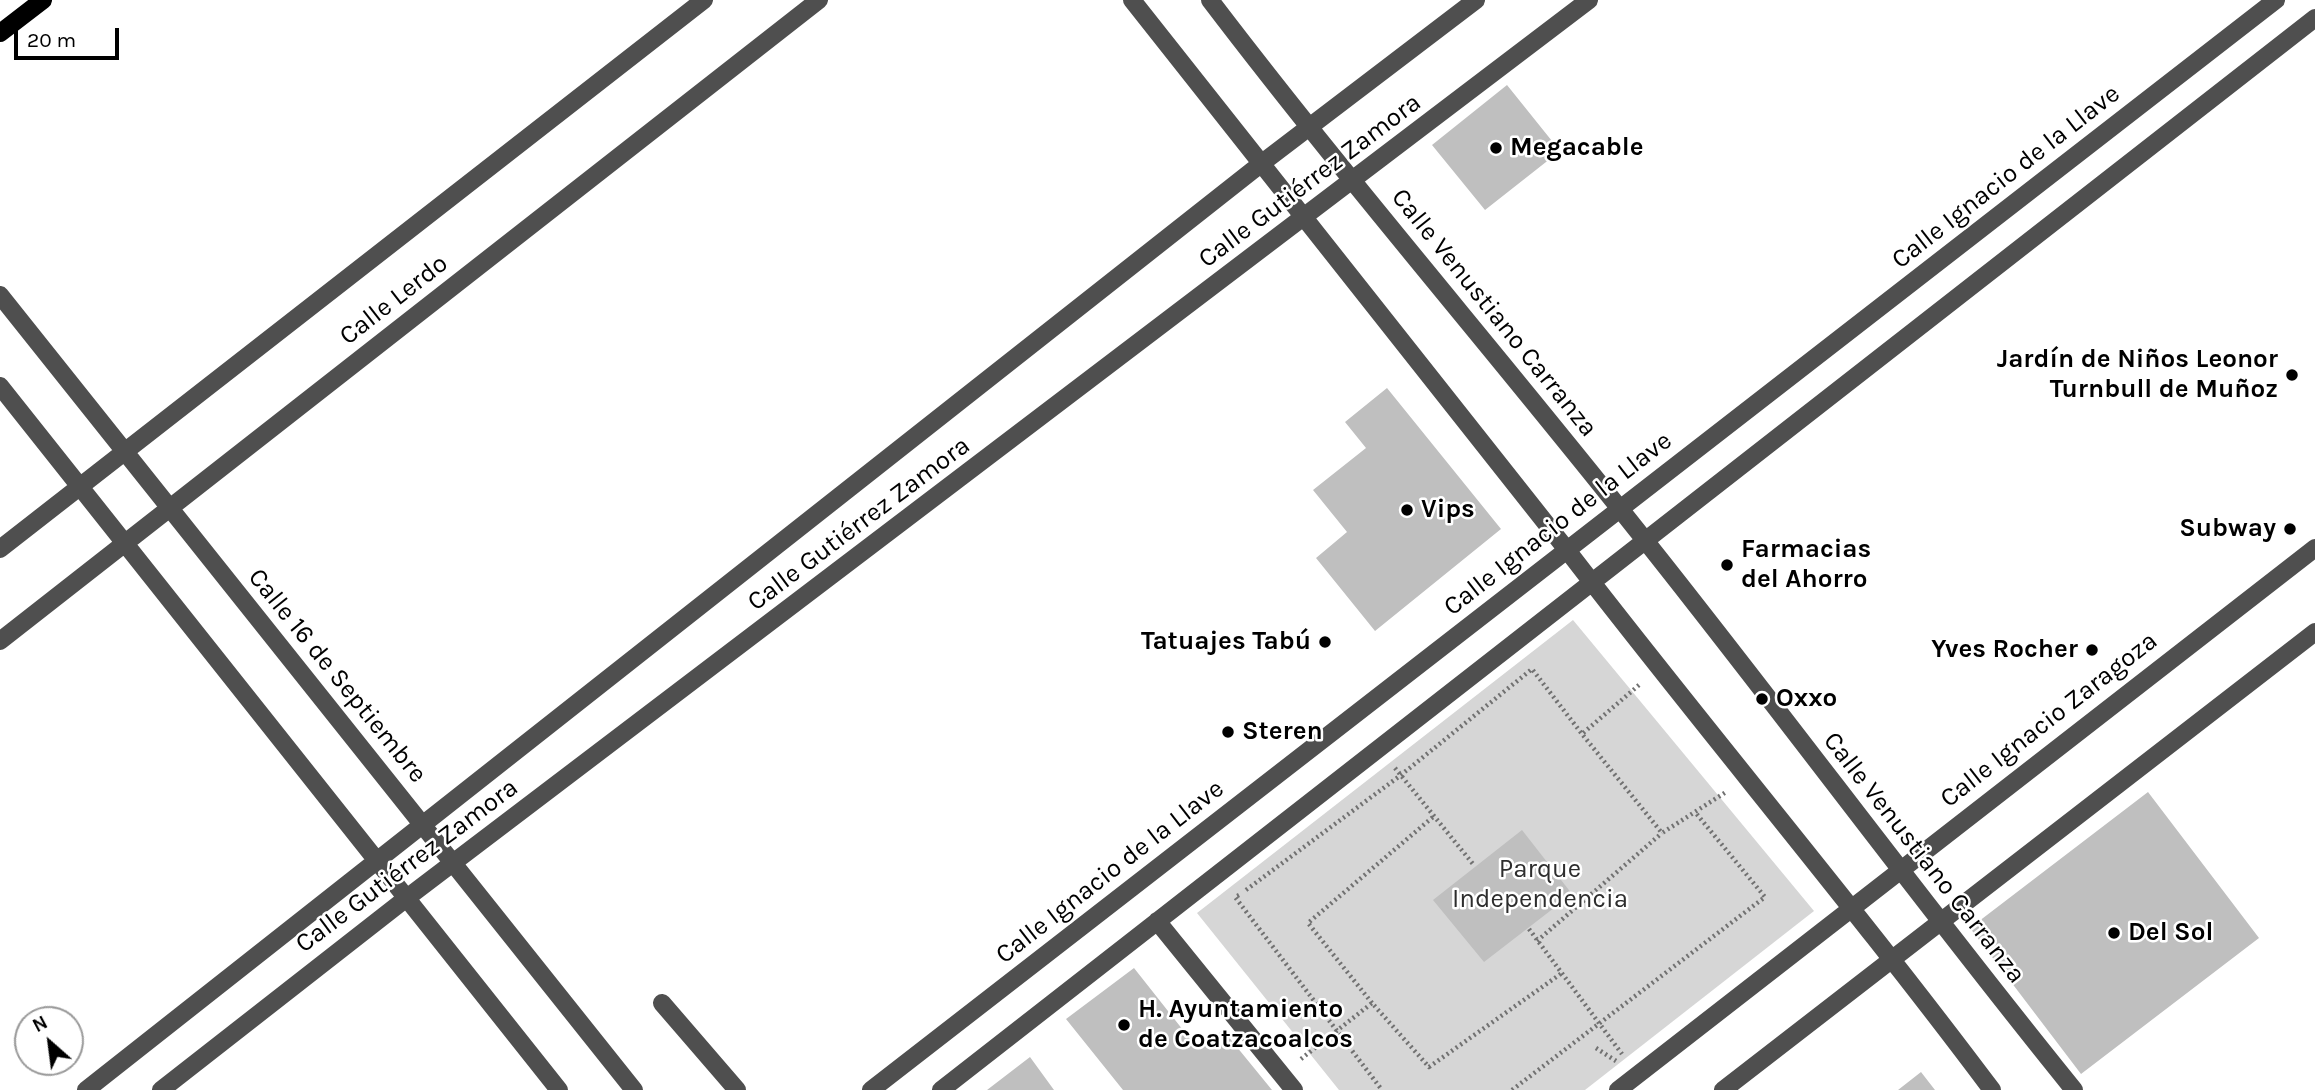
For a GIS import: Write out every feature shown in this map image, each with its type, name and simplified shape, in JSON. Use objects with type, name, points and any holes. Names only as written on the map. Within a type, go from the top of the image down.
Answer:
[{"type":"main road","points":[[0,33],[43,0]]},
{"type":"street","name":"Calle Lerdo","points":[[0,549],[123,450],[704,0]]},
{"type":"street","name":"Calle Lerdo","points":[[0,641],[819,0]]},
{"type":"street","points":[[1132,0],[1658,668],[1894,960],[1992,1090]]},
{"type":"street","name":"Calle Venustiano Carranza","points":[[1210,0],[1307,128],[1646,540],[1898,869],[2074,1090]]},
{"type":"street","name":"Calle Gutiérrez Zamora","points":[[86,1090],[380,861],[1262,163],[1476,0]]},
{"type":"street","name":"Calle Gutiérrez Zamora","points":[[161,1090],[408,897],[1306,219],[1589,0]]},
{"type":"street","name":"Calle Ignacio de la Llave","points":[[872,1090],[2276,0]]},
{"type":"street","points":[[941,1090],[2315,18]]},
{"type":"street","name":"Calle 16 de Septiembre","points":[[0,296],[634,1090]]},
{"type":"street","points":[[0,386],[380,861],[559,1090]]},
{"type":"street","name":"Calle Ignacio Zaragoza","points":[[1618,1090],[1898,869],[2315,548]]},
{"type":"street","points":[[1723,1090],[2315,632]]},
{"type":"street","points":[[1157,922],[1294,1090]]},
{"type":"street","points":[[662,1003],[737,1090]]},
{"type":"path","points":[[1582,734],[1658,668]]},
{"type":"path","points":[[1382,1090],[1235,897],[1401,775],[1532,669],[1662,833]]},
{"type":"path","points":[[1378,749],[1473,864]]},
{"type":"path","points":[[1537,941],[1662,833],[1747,778]]},
{"type":"path","points":[[1512,1090],[1601,1025],[1765,897],[1695,812]]},
{"type":"path","points":[[1433,817],[1308,923],[1372,1003],[1429,1067],[1562,973]]},
{"type":"path","points":[[1529,929],[1638,1074]]},
{"type":"path","points":[[1309,1053],[1372,1003]]},
{"type":"green space","name":"Parque Independencia","points":[[1573,620],[1814,911],[1585,1090],[1339,1090],[1197,913]]},
{"type":"building","name":"Megacable","points":[[1507,85],[1560,151],[1485,210],[1432,145]]},
{"type":"building","name":"Vips","points":[[1387,388],[1501,529],[1375,631],[1316,558],[1347,532],[1313,490],[1366,448],[1345,422]]},
{"type":"building","name":"Del Sol","points":[[2148,792],[2259,938],[2081,1074],[1970,928]]},
{"type":"building","points":[[1522,830],[1572,894],[1484,962],[1433,900]]},
{"type":"building","name":"H. Ayuntamiento de Coatzacoalcos","points":[[1134,968],[1198,1049],[1223,1030],[1272,1090],[1123,1090],[1066,1019]]},
{"type":"building","points":[[1030,1057],[1054,1090],[987,1090]]},
{"type":"building","points":[[1921,1072],[1935,1090],[1898,1090]]},
{"type":"place","name":"Megacable","points":[[1496,148]]},
{"type":"place","name":"Jardín de Niños Leonor Turnbull de Muñoz","points":[[2292,375]]},
{"type":"place","name":"Vips","points":[[1407,510]]},
{"type":"place","name":"Subway","points":[[2290,529]]},
{"type":"place","name":"Farmacias del Ahorro","points":[[1727,565]]},
{"type":"place","name":"Tatuajes Tabú","points":[[1325,642]]},
{"type":"place","name":"Yves Rocher","points":[[2092,650]]},
{"type":"place","name":"Oxxo","points":[[1762,699]]},
{"type":"place","name":"Steren","points":[[1228,732]]},
{"type":"place","name":"Del Sol","points":[[2114,933]]},
{"type":"place","name":"H. Ayuntamiento de Coatzacoalcos","points":[[1124,1025]]}]
